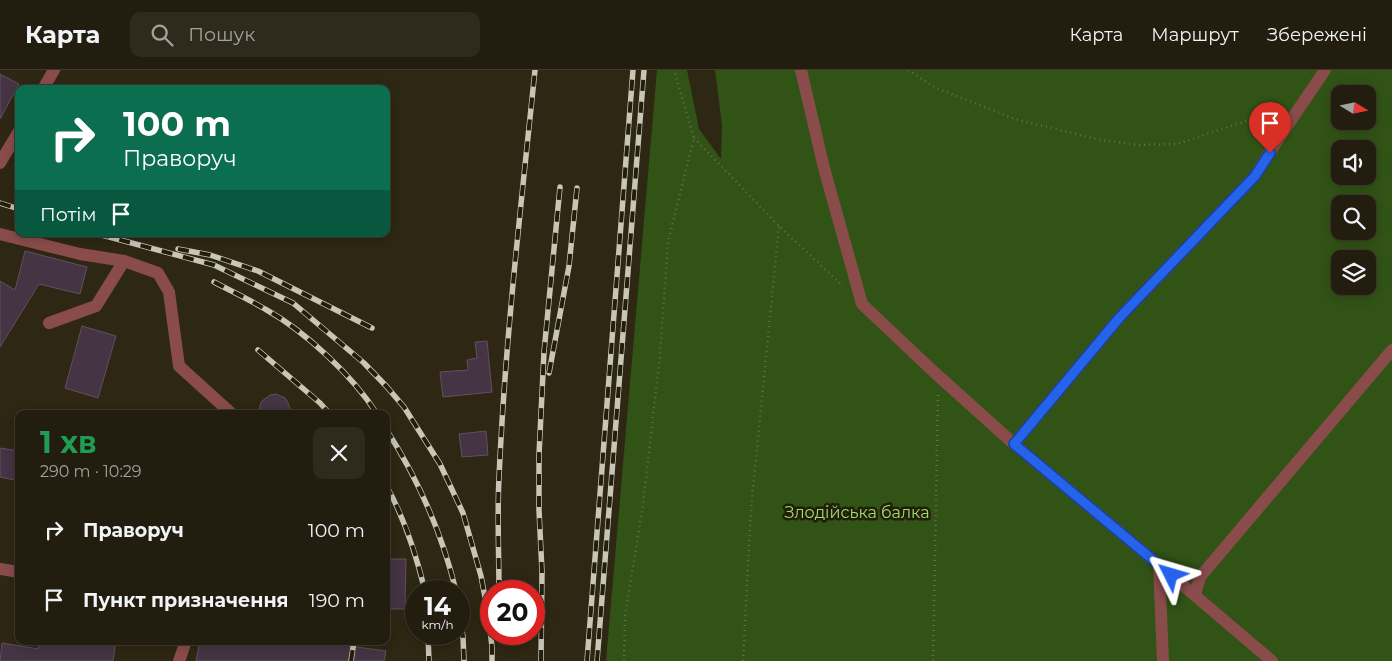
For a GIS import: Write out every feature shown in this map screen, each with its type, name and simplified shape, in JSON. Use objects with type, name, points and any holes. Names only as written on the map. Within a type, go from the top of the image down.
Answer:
[{"type":"street","points":[[45,85],[54,70]]},
{"type":"street","points":[[801,70],[824,168],[862,304],[1014,444],[1272,661]]},
{"type":"street","points":[[1014,444],[1120,317],[1255,176],[1325,70]]},
{"type":"street","points":[[0,164],[4,148],[15,136]]},
{"type":"street","points":[[0,234],[80,254],[124,261],[158,272],[169,292],[179,366],[228,410]]},
{"type":"street","points":[[50,323],[96,306],[124,261]]},
{"type":"street","points":[[1195,595],[1200,577],[1392,350]]},
{"type":"street","points":[[1159,565],[1163,661]]},
{"type":"street","points":[[0,570],[15,572]]},
{"type":"street","points":[[179,661],[185,645]]},
{"type":"path","points":[[674,70],[694,138],[779,226],[862,304]]},
{"type":"path","points":[[908,70],[936,88],[1015,119],[1096,139],[1138,145],[1177,144],[1264,113],[1282,122],[1289,123]]},
{"type":"path","points":[[624,661],[625,616],[643,505],[660,354],[668,242],[694,138]]},
{"type":"path","points":[[743,661],[751,509],[779,226]]},
{"type":"path","points":[[932,661],[939,397],[934,372]]},
{"type":"green space","name":"Злодійська балка","points":[[657,70],[687,70],[699,129],[721,159],[722,125],[715,70],[1392,70],[1392,661],[606,661]]},
{"type":"building","points":[[0,74],[19,84],[15,85],[15,91],[0,119]]},
{"type":"building","points":[[25,251],[87,267],[80,294],[39,284],[0,347],[0,281],[15,290]]},
{"type":"building","points":[[82,326],[116,336],[98,398],[65,388]]},
{"type":"building","points":[[487,341],[492,392],[443,397],[440,372],[468,370],[467,360],[477,358],[475,342]]},
{"type":"building","points":[[276,394],[285,398],[291,410],[259,410],[262,401],[270,395]]},
{"type":"building","points":[[486,431],[488,455],[462,457],[459,434]]},
{"type":"building","points":[[0,448],[15,450],[15,480],[0,477]]},
{"type":"building","points":[[390,559],[406,559],[405,609],[390,609]]},
{"type":"building","points":[[2,643],[38,649],[38,645],[115,645],[113,661],[0,661]]},
{"type":"building","points":[[199,645],[349,645],[386,651],[384,661],[196,661]]},
{"type":"railway","points":[[499,580],[498,492],[505,376],[535,70]]},
{"type":"railway","points":[[587,661],[633,70]]},
{"type":"railway","points":[[597,661],[644,70]]},
{"type":"railway","points":[[541,661],[542,572],[539,455],[544,352],[560,187]]},
{"type":"railway","points":[[549,373],[569,266],[577,188]]},
{"type":"railway","points":[[0,203],[15,208]]},
{"type":"railway","points":[[109,237],[214,265],[293,303],[364,363],[387,387],[404,407],[440,464],[463,513],[481,576],[488,613],[492,661]]},
{"type":"railway","points":[[178,249],[210,255],[258,271],[372,328]]},
{"type":"railway","points":[[214,282],[280,318],[296,329],[342,370],[374,410]]},
{"type":"railway","points":[[258,350],[326,410]]},
{"type":"railway","points":[[390,435],[428,507],[444,548],[453,580]]},
{"type":"railway","points":[[390,493],[409,537],[422,580]]},
{"type":"railway","points":[[351,661],[353,645]]},
{"type":"railway","points":[[428,645],[429,661]]},
{"type":"railway","points":[[463,645],[464,661]]},
{"type":"route","points":[[1171,575],[1014,444],[1120,317],[1255,176],[1270,153]]}]
